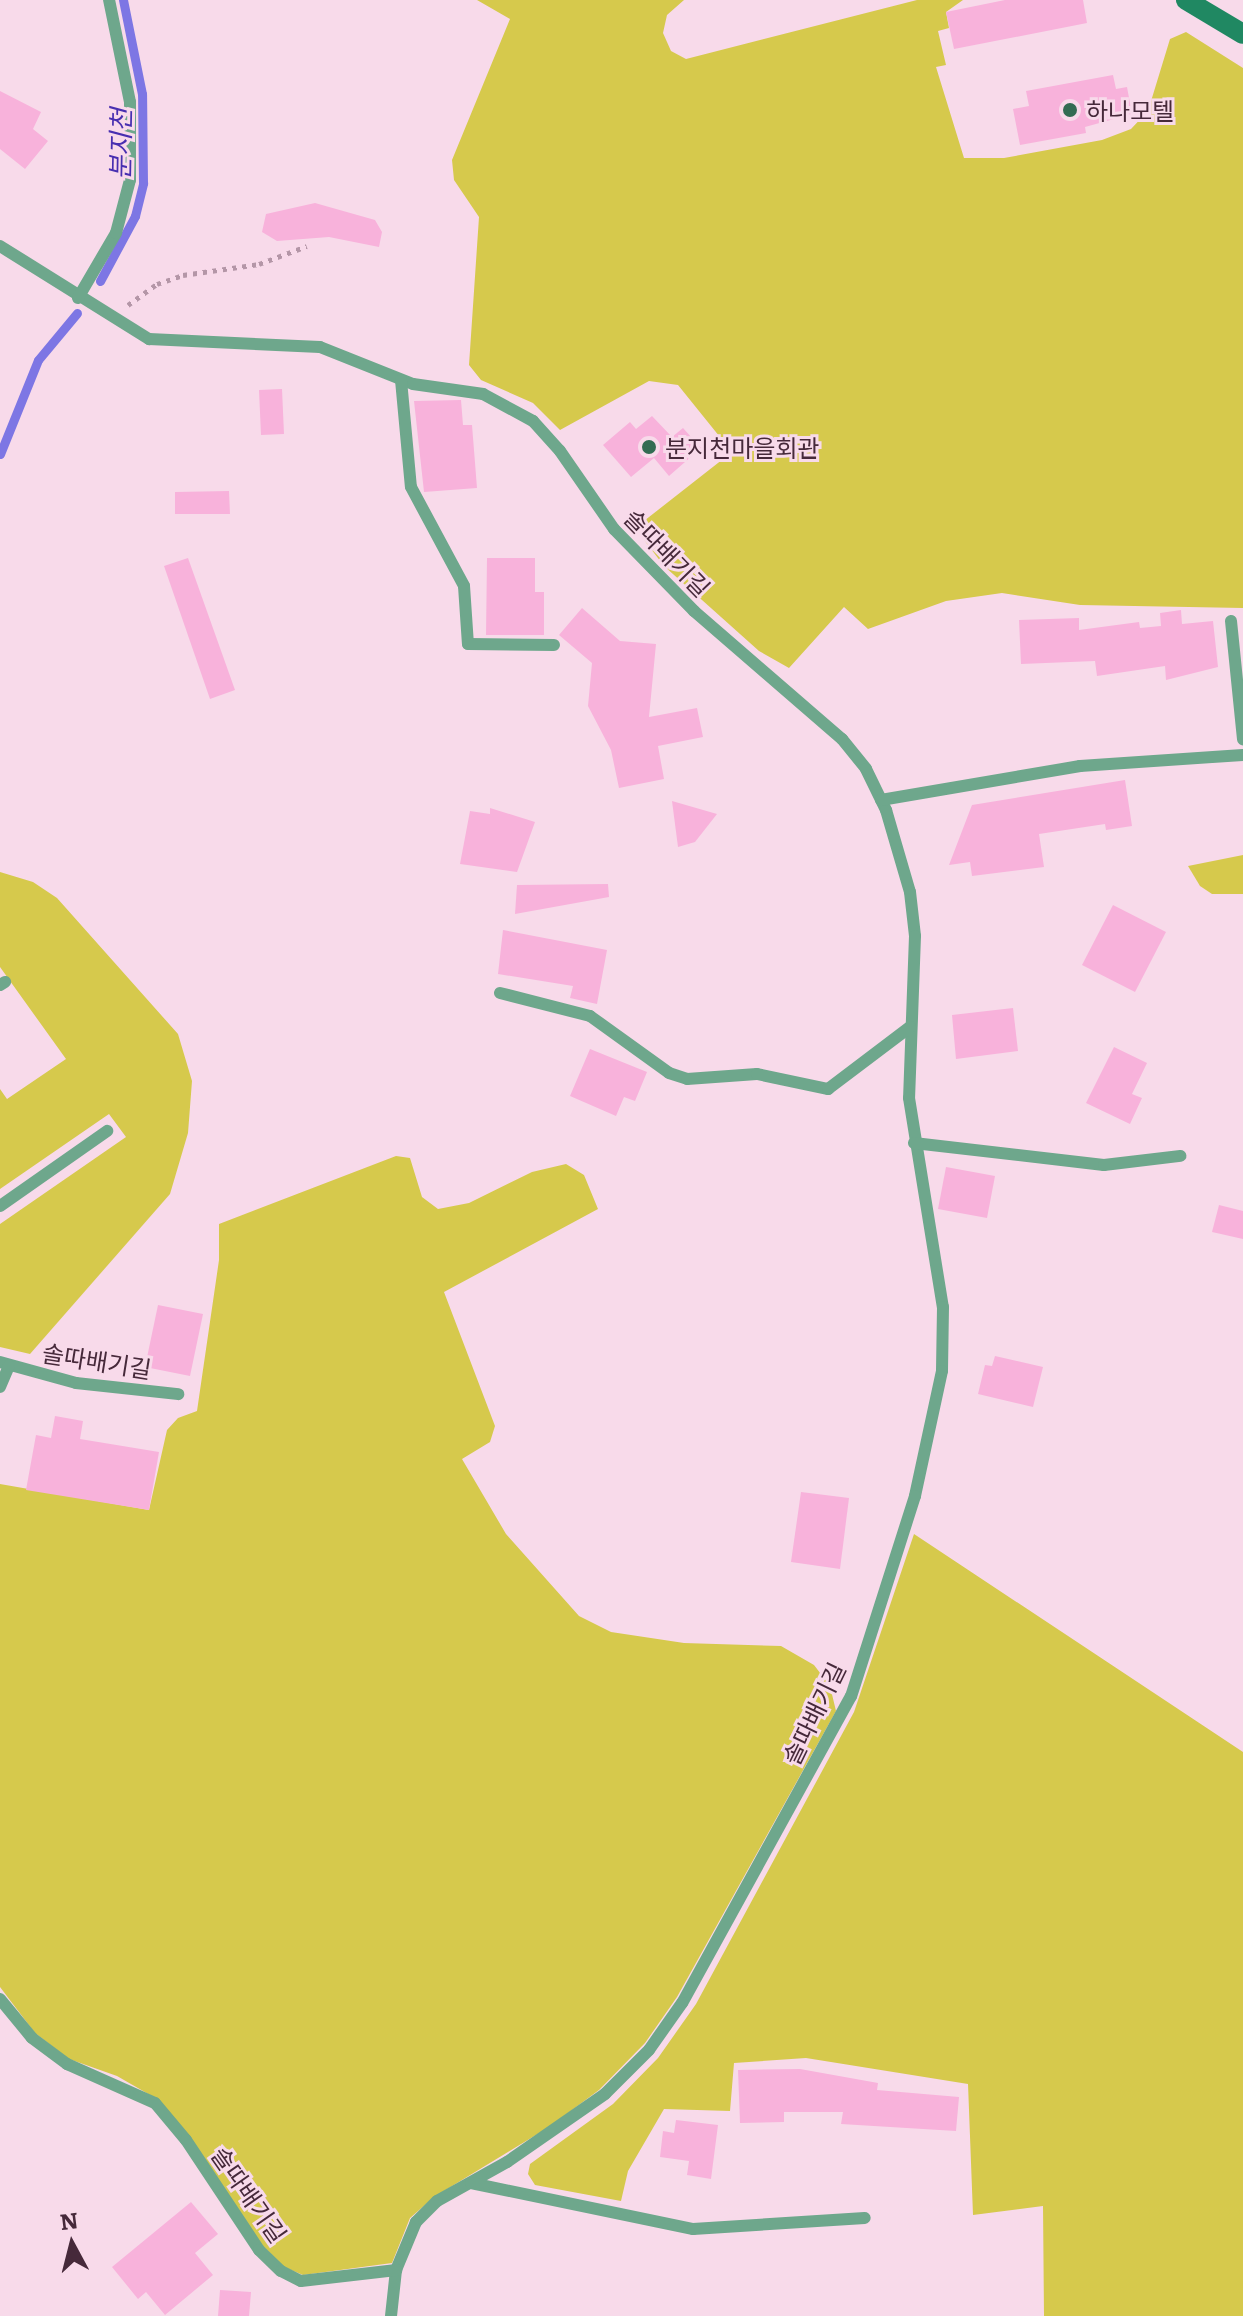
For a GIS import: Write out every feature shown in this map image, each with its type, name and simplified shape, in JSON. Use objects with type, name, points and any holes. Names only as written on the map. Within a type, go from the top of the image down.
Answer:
[{"type":"main road","points":[[1186,0],[1243,34]]},
{"type":"lane","points":[[78,298],[116,233],[130,180],[130,102],[109,0]]},
{"type":"lane","name":"솔따배기길","points":[[0,246],[114,321],[169,343],[296,342],[320,347],[401,380],[483,394],[533,421],[560,451],[614,529],[694,611],[842,739],[866,769],[881,800],[910,892],[915,936],[910,1027],[914,1143],[943,1307],[942,1371],[915,1496],[851,1696],[682,2003],[649,2050],[605,2094],[471,2183],[437,2201],[416,2222],[396,2270],[301,2281],[281,2271],[245,2231],[186,2140],[155,2103],[67,2064],[32,2038],[0,1999]]},
{"type":"lane","points":[[401,380],[411,487],[464,586],[468,644],[554,645]]},
{"type":"lane","points":[[1231,621],[1243,739]]},
{"type":"lane","points":[[881,800],[1080,766],[1243,755]]},
{"type":"lane","points":[[500,993],[590,1016],[669,1073],[687,1079],[757,1074],[828,1089],[910,1027]]},
{"type":"lane","points":[[0,1206],[107,1131]]},
{"type":"lane","points":[[914,1143],[1104,1165],[1180,1156]]},
{"type":"lane","name":"솔따배기길","points":[[0,1387],[4,1364],[76,1383],[178,1394]]},
{"type":"lane","points":[[471,2183],[693,2229],[865,2218]]},
{"type":"lane","points":[[391,2316],[396,2270]]},
{"type":"path","points":[[114,321],[157,284],[259,264],[307,246]]},
{"type":"shaded area","points":[[477,0],[684,0],[667,15],[663,33],[671,51],[686,59],[917,0],[963,0],[946,12],[949,28],[938,31],[946,65],[936,67],[964,158],[1004,158],[1102,140],[1131,129],[1148,111],[1170,39],[1186,32],[1243,68],[1243,608],[1080,605],[1002,593],[946,601],[868,629],[844,607],[789,668],[759,651],[664,566],[635,528],[732,452],[678,385],[649,381],[560,430],[533,403],[481,380],[469,365],[479,217],[454,180],[452,160],[510,19]]},
{"type":"shaded area","points":[[1243,855],[1243,894],[1212,894],[1200,886],[1188,866]]},
{"type":"shaded area","points":[[0,872],[33,882],[57,898],[178,1034],[192,1081],[188,1133],[170,1194],[30,1354],[0,1347],[0,1224],[126,1137],[109,1114],[0,1189],[0,1089],[7,1099],[66,1059],[0,967]]},
{"type":"shaded area","points":[[396,1156],[410,1158],[422,1197],[438,1209],[469,1203],[532,1172],[566,1164],[584,1175],[598,1209],[444,1292],[495,1426],[490,1442],[462,1459],[506,1534],[579,1616],[611,1632],[684,1643],[781,1646],[814,1665],[830,1686],[836,1711],[677,1997],[645,2043],[599,2090],[549,2127],[434,2197],[410,2218],[392,2263],[303,2275],[284,2267],[261,2244],[157,2099],[117,2076],[69,2059],[35,2033],[0,1987],[0,1484],[149,1510],[167,1430],[178,1418],[197,1411],[219,1260],[219,1224]]},
{"type":"shaded area","points":[[914,1534],[1243,1752],[1243,2316],[1044,2316],[1043,2206],[973,2215],[968,2084],[806,2058],[734,2063],[730,2111],[664,2109],[628,2171],[621,2201],[535,2185],[528,2174],[530,2164],[613,2104],[658,2058],[696,2004],[854,1712]]},
{"type":"building","points":[[1005,0],[1083,0],[1087,23],[954,49],[946,12]]},
{"type":"building","points":[[1113,75],[1116,89],[1127,87],[1132,114],[1085,127],[1086,133],[1020,145],[1013,109],[1029,106],[1026,91]]},
{"type":"building","points":[[0,91],[41,112],[33,129],[48,141],[25,169],[0,149]]},
{"type":"building","points":[[315,203],[375,220],[382,232],[379,247],[329,237],[277,241],[262,232],[266,214]]},
{"type":"building","points":[[282,389],[284,434],[261,435],[259,390]]},
{"type":"building","points":[[461,400],[463,425],[472,425],[477,488],[424,492],[414,401]]},
{"type":"building","points":[[652,416],[672,437],[683,428],[701,448],[669,476],[654,458],[631,477],[603,445],[630,422],[636,429]]},
{"type":"building","points":[[229,491],[230,514],[175,514],[175,492]]},
{"type":"building","points":[[188,558],[235,690],[210,699],[164,566]]},
{"type":"building","points":[[487,558],[535,558],[535,592],[544,592],[544,635],[486,635]]},
{"type":"building","points":[[582,608],[620,641],[656,644],[649,717],[697,708],[703,737],[658,746],[664,779],[619,788],[611,750],[588,706],[592,663],[559,635]]},
{"type":"building","points":[[1181,610],[1182,624],[1213,621],[1218,667],[1166,680],[1165,666],[1097,676],[1095,661],[1021,664],[1019,620],[1079,618],[1079,630],[1139,622],[1140,628],[1161,626],[1160,613]]},
{"type":"building","points":[[1125,780],[1132,826],[1106,830],[1105,824],[1039,834],[1044,867],[972,876],[970,862],[949,865],[972,805]]},
{"type":"building","points":[[672,801],[717,814],[695,842],[678,847]]},
{"type":"building","points":[[490,808],[535,822],[517,872],[460,864],[470,811],[490,814]]},
{"type":"building","points":[[608,884],[609,897],[515,914],[517,885]]},
{"type":"building","points":[[1113,905],[1166,932],[1135,992],[1082,965]]},
{"type":"building","points":[[503,930],[607,950],[597,1004],[570,998],[573,986],[498,974]]},
{"type":"building","points":[[1013,1008],[1018,1051],[956,1059],[952,1015]]},
{"type":"building","points":[[1114,1047],[1147,1063],[1132,1094],[1142,1098],[1130,1124],[1086,1103]]},
{"type":"building","points":[[590,1049],[647,1072],[635,1101],[624,1097],[616,1116],[570,1096]]},
{"type":"building","points":[[946,1167],[995,1176],[987,1218],[938,1209]]},
{"type":"building","points":[[1219,1205],[1243,1211],[1243,1239],[1212,1232]]},
{"type":"building","points":[[158,1305],[203,1314],[190,1376],[145,1367]]},
{"type":"building","points":[[995,1356],[1043,1367],[1033,1407],[978,1394],[985,1365],[992,1366]]},
{"type":"building","points":[[55,1416],[83,1421],[80,1439],[159,1452],[149,1510],[26,1490],[36,1435],[51,1438]]},
{"type":"building","points":[[801,1492],[849,1498],[840,1569],[791,1562]]},
{"type":"building","points":[[800,2069],[878,2083],[877,2090],[959,2097],[956,2131],[841,2124],[843,2112],[784,2112],[784,2122],[740,2123],[738,2070]]},
{"type":"building","points":[[676,2120],[718,2125],[711,2179],[687,2175],[689,2161],[660,2157],[663,2131],[674,2133]]},
{"type":"building","points":[[191,2202],[218,2234],[195,2253],[213,2275],[165,2315],[146,2292],[138,2299],[112,2267]]},
{"type":"building","points":[[220,2290],[251,2292],[249,2316],[218,2316]]},
{"type":"waterway","name":"분지천","points":[[100,281],[135,216],[143,183],[142,94],[123,0]]},
{"type":"waterway","name":"분지천","points":[[0,454],[38,360],[77,313]]},
{"type":"place","name":"하나모텔","points":[[1070,110]]},
{"type":"place","name":"분지천마을회관","points":[[649,447]]}]
